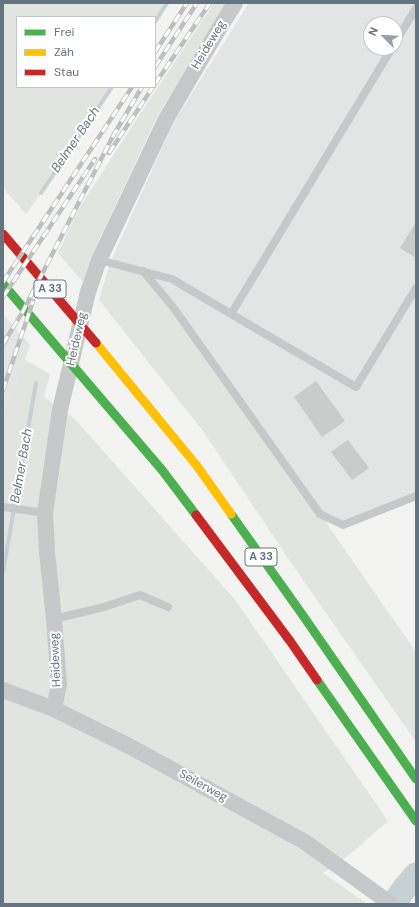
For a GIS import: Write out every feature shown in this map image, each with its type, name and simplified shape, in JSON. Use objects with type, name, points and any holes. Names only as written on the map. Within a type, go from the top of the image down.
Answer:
[{"type":"highway","name":"A 33","points":[[3,234],[197,466],[416,779]]},
{"type":"highway","name":"A 33","points":[[3,284],[162,470],[290,641],[416,821]]},
{"type":"street","name":"Heideweg","points":[[54,709],[59,684],[47,552],[45,512],[60,410],[88,292],[99,260],[166,119],[235,3]]},
{"type":"street","name":"Seilerweg","points":[[3,690],[54,709],[129,746],[305,842],[391,904]]},
{"type":"lane","points":[[403,30],[416,8]]},
{"type":"lane","points":[[231,314],[387,56]]},
{"type":"lane","points":[[99,260],[172,278],[356,387],[416,288]]},
{"type":"lane","points":[[143,271],[173,307],[320,514],[343,524],[416,496]]},
{"type":"lane","points":[[3,507],[45,512]]},
{"type":"lane","points":[[54,619],[104,607],[140,594],[168,607]]},
{"type":"shaded area","points":[[3,3],[167,3],[156,20],[156,16],[16,16],[16,88],[111,88],[26,214],[3,188]]},
{"type":"shaded area","points":[[214,3],[227,3],[158,115],[92,255],[83,282],[58,253],[76,213]]},
{"type":"shaded area","points":[[249,3],[416,3],[416,496],[343,525],[320,514],[110,263],[173,123]]},
{"type":"shaded area","points":[[110,263],[143,271],[320,514],[416,652],[416,742],[296,570],[203,431],[99,300]]},
{"type":"shaded area","points":[[3,314],[30,345],[3,413]]},
{"type":"shaded area","points":[[25,360],[50,374],[44,397],[74,418],[236,601],[388,821],[349,855],[323,873],[367,904],[3,904],[3,413]]},
{"type":"building","points":[[416,222],[416,258],[400,248]]},
{"type":"building","points":[[316,381],[345,421],[322,437],[294,397]]},
{"type":"building","points":[[348,440],[369,468],[352,480],[331,452]]},
{"type":"waterway","name":"Belmer Bach","points":[[156,20],[167,3]]},
{"type":"waterway","name":"Belmer Bach","points":[[41,193],[111,88]]},
{"type":"waterway","name":"Belmer Bach","points":[[3,572],[36,383]]},
{"type":"waterway","points":[[394,904],[416,875]]},
{"type":"railway","points":[[156,50],[187,3]]},
{"type":"railway","points":[[156,65],[197,3]]},
{"type":"railway","points":[[156,83],[210,3]]},
{"type":"railway","points":[[3,282],[131,88]]},
{"type":"railway","points":[[3,344],[22,313],[113,136],[141,88]]},
{"type":"railway","points":[[109,153],[152,88]]},
{"type":"railway","points":[[3,297],[95,159]]},
{"type":"railway","points":[[3,390],[33,301]]},
{"type":"traffic: fast","points":[[3,284],[162,470],[196,515]]},
{"type":"traffic: fast","points":[[231,514],[416,779]]},
{"type":"traffic: fast","points":[[317,680],[416,821]]},
{"type":"traffic: slow","points":[[96,343],[197,466],[231,514]]},
{"type":"traffic: jam","points":[[3,234],[96,343]]},
{"type":"traffic: jam","points":[[196,515],[290,641],[317,680]]}]
